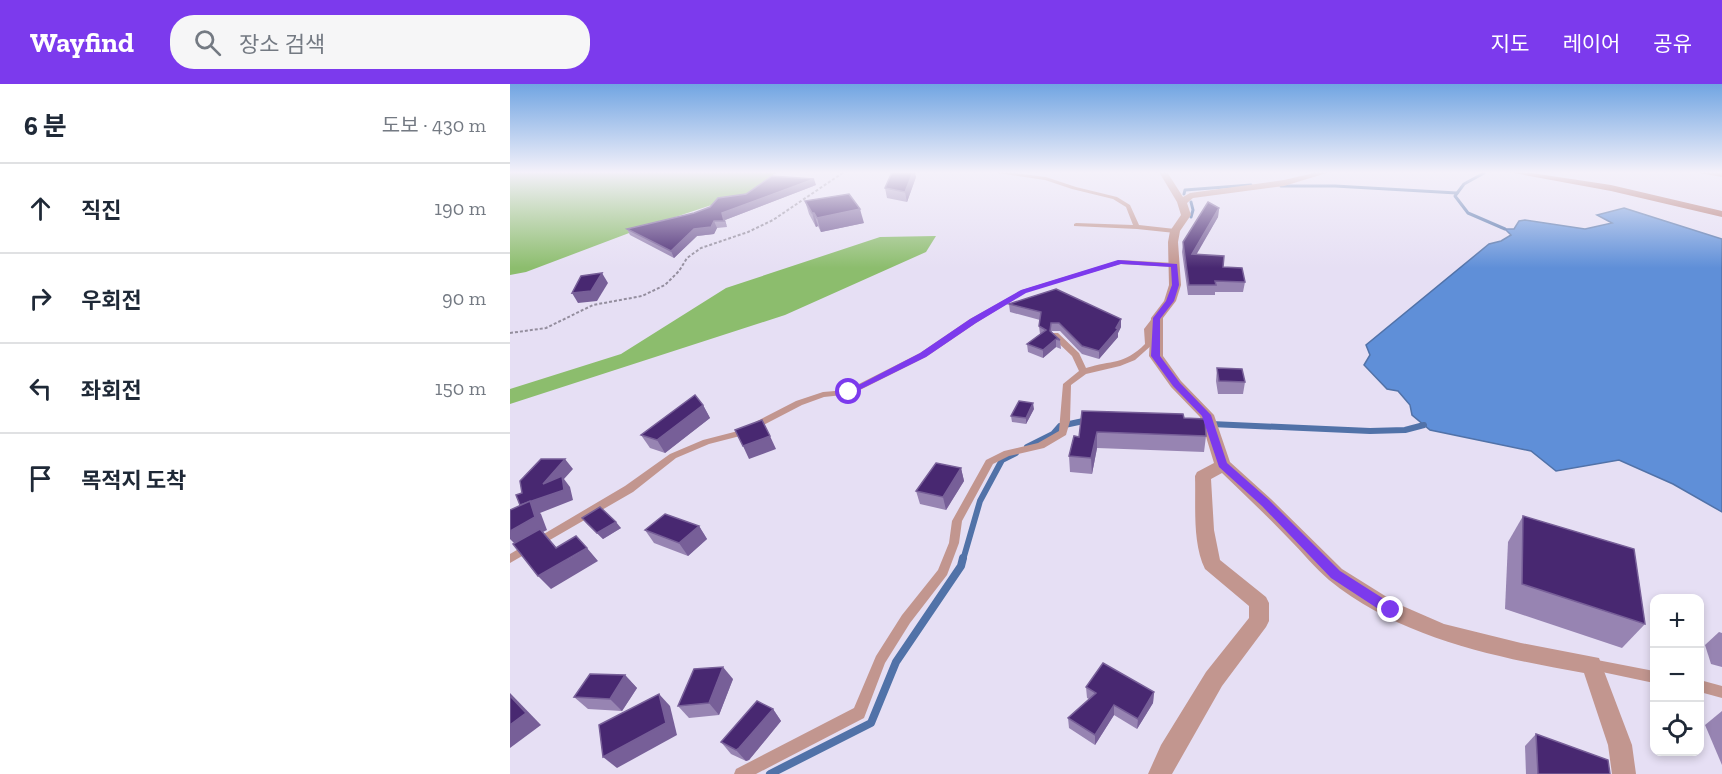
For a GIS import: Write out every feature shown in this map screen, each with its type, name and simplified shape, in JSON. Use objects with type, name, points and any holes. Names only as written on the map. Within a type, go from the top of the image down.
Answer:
[{"type":"main road","points":[[1680,204],[1722,214]]},
{"type":"street","points":[[1183,204],[1186,215],[1175,231],[1173,242],[1175,285],[1170,301],[1156,318],[1156,356],[1176,384],[1207,415],[1223,465],[1266,503],[1335,574],[1391,610],[1442,632],[1521,652],[1592,665],[1620,745],[1624,774]]},
{"type":"street","points":[[1160,774],[1169,753],[1214,679],[1259,621],[1259,603],[1212,564],[1205,530],[1203,476],[1223,465]]},
{"type":"lane","points":[[1125,204],[1137,227]]},
{"type":"lane","points":[[1076,225],[1175,231]]},
{"type":"lane","points":[[510,559],[629,489],[673,456],[706,442],[741,432],[799,403],[823,395],[849,392],[923,355],[981,316],[1024,291],[1120,262],[1175,265]]},
{"type":"lane","points":[[741,774],[859,713],[880,660],[906,619],[943,572],[954,543],[957,521],[988,462],[1007,453],[1041,446],[1063,434],[1067,421],[1064,398],[1067,384],[1083,372],[1118,365],[1139,355],[1149,344],[1148,329],[1156,318]]},
{"type":"lane","points":[[1055,335],[1076,355],[1083,372]]},
{"type":"lane","points":[[1592,665],[1650,676]]},
{"type":"lane","points":[[1704,687],[1722,692]]},
{"type":"path","points":[[510,333],[546,328],[593,305],[642,296],[665,285],[679,271],[687,258],[701,248],[748,232],[773,220],[796,204]]},
{"type":"green space","points":[[510,204],[714,204],[645,227],[526,272],[510,275]]},
{"type":"green space","points":[[936,236],[926,252],[785,315],[510,404],[510,389],[621,354],[726,288],[880,237]]},
{"type":"water","points":[[1624,208],[1722,239],[1722,512],[1673,484],[1619,460],[1556,471],[1531,451],[1430,430],[1412,415],[1410,405],[1398,391],[1387,389],[1364,365],[1370,355],[1366,345],[1489,244],[1511,235],[1505,229],[1514,229],[1519,221],[1525,220],[1585,229],[1612,223],[1597,215]]},
{"type":"building","points":[[712,204],[746,204],[722,213],[724,221],[714,221],[711,227],[694,229],[671,251],[627,229],[694,213]]},
{"type":"building","points":[[807,204],[856,204],[860,209],[817,218]]},
{"type":"building","points":[[1207,204],[1219,208],[1192,254],[1224,256],[1223,267],[1242,268],[1245,282],[1215,281],[1216,285],[1189,285],[1183,242]]},
{"type":"building","points":[[602,273],[591,291],[572,293],[581,276]]},
{"type":"building","points":[[1056,289],[1121,319],[1116,328],[1118,329],[1099,351],[1082,346],[1059,323],[1051,323],[1050,331],[1060,340],[1056,339],[1043,350],[1027,344],[1046,330],[1039,326],[1041,312],[1009,304]]},
{"type":"building","points":[[1217,368],[1242,369],[1245,382],[1219,381]]},
{"type":"building","points":[[695,395],[703,405],[657,440],[641,435]]},
{"type":"building","points":[[1019,401],[1033,403],[1026,418],[1011,416]]},
{"type":"building","points":[[1082,411],[1183,414],[1184,418],[1205,419],[1206,436],[1097,432],[1091,458],[1069,456],[1074,436],[1079,437]]},
{"type":"building","points":[[762,420],[770,436],[743,446],[735,430]]},
{"type":"building","points":[[541,459],[565,459],[543,484],[562,476],[564,490],[520,505],[516,495],[522,493],[520,481]]},
{"type":"building","points":[[936,463],[961,468],[943,497],[916,491]]},
{"type":"building","points":[[530,501],[535,517],[510,531],[510,510]]},
{"type":"building","points":[[600,507],[616,522],[597,533],[582,518]]},
{"type":"building","points":[[665,514],[699,526],[679,543],[645,530]]},
{"type":"building","points":[[1523,516],[1634,549],[1645,624],[1522,584]]},
{"type":"building","points":[[540,529],[556,548],[576,536],[587,548],[538,576],[513,544]]},
{"type":"building","points":[[1103,663],[1154,692],[1138,719],[1114,705],[1095,735],[1068,718],[1096,693],[1086,687]]},
{"type":"building","points":[[723,667],[709,703],[678,706],[694,669]]},
{"type":"building","points":[[590,674],[625,675],[610,699],[574,697]]},
{"type":"building","points":[[659,694],[666,723],[603,757],[599,725]]},
{"type":"building","points":[[510,696],[526,713],[510,725]]},
{"type":"building","points":[[757,701],[773,709],[736,750],[721,742]]},
{"type":"building","points":[[1536,734],[1608,760],[1610,774],[1538,774]]},
{"type":"waterway","points":[[1191,217],[1192,204]]},
{"type":"waterway","points":[[1461,204],[1468,213],[1505,229]]},
{"type":"waterway","points":[[1027,447],[1053,434],[1060,426],[1088,420]]},
{"type":"waterway","points":[[1211,424],[1370,431],[1405,430],[1424,425]]},
{"type":"waterway","points":[[963,560],[980,501],[1002,460],[1016,453]]},
{"type":"waterway","points":[[770,774],[871,723],[896,662],[961,566],[963,558]]},
{"type":"route","points":[[849,392],[923,355],[973,321],[1024,291],[1120,262],[1143,261],[1175,265],[1175,285],[1170,301],[1156,318],[1156,356],[1176,384],[1207,415],[1223,465],[1266,503],[1335,574],[1391,610]]}]
